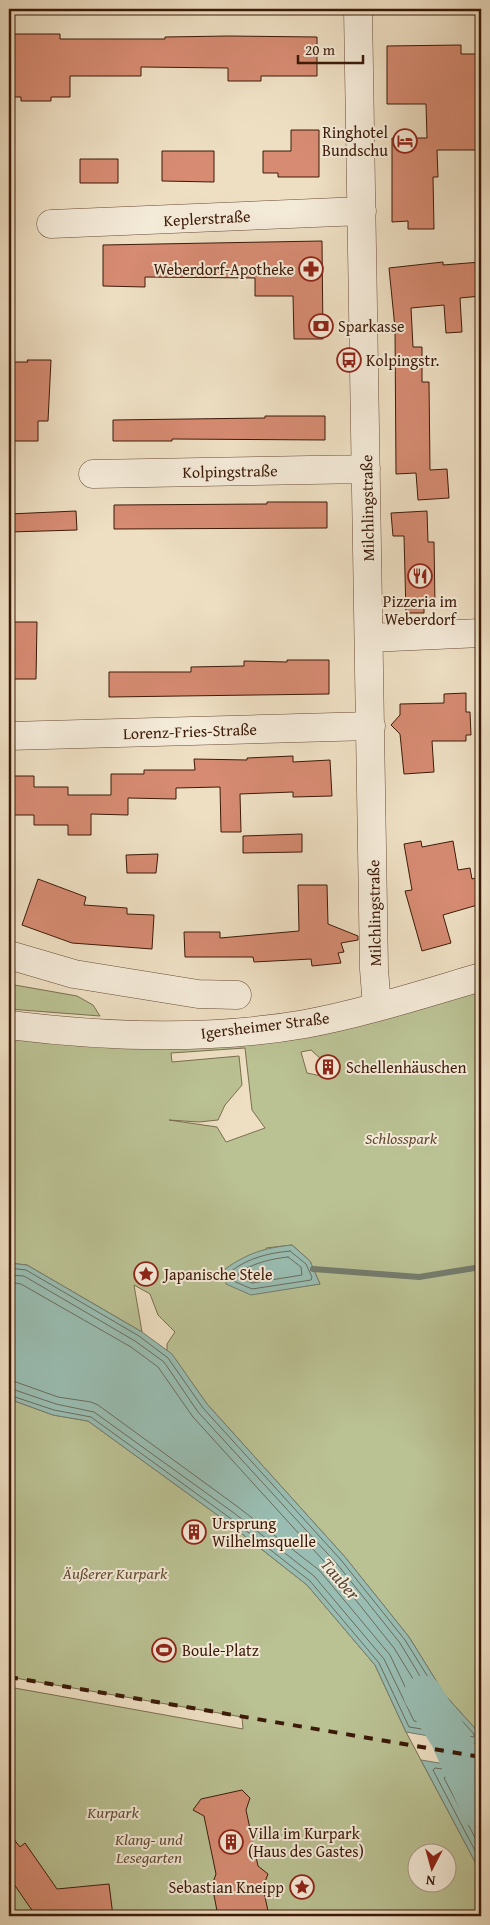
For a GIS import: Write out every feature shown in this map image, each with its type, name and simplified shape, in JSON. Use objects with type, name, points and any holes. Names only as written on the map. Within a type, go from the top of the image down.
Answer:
[{"type":"street","name":"Milchlingstraße","points":[[358,9],[374,969],[377,1007]]},
{"type":"street","name":"Keplerstraße","points":[[51,224],[362,211]]},
{"type":"street","name":"Kolpingstraße","points":[[93,474],[366,469]]},
{"type":"street","points":[[369,638],[481,633]]},
{"type":"street","name":"Lorenz-Fries-Straße","points":[[9,736],[371,726]]},
{"type":"street","name":"Igersheimer Straße","points":[[9,956],[74,974],[198,994],[237,995]]},
{"type":"street","name":"Igersheimer Straße","points":[[9,1025],[73,1033],[158,1035],[230,1033],[304,1024],[377,1007],[481,978]]},
{"type":"green space","name":"Schlosspark","points":[[481,977],[481,1735],[445,1695],[409,1637],[345,1557],[207,1404],[172,1355],[167,1351],[167,1344],[175,1332],[158,1315],[150,1294],[134,1285],[142,1332],[27,1265],[9,1263],[9,1025],[230,1033]],"holes":[[[245,1048],[252,1110],[265,1128],[226,1142],[217,1127],[169,1120],[199,1122],[218,1120],[225,1105],[242,1085],[239,1056],[172,1062],[171,1053]],[[311,1050],[322,1060],[329,1058],[335,1061],[338,1067],[335,1075],[326,1077],[307,1073],[301,1052]],[[292,1245],[310,1261],[320,1284],[278,1290],[266,1248]]]},
{"type":"green space","points":[[9,984],[77,996],[93,1005],[100,1016],[9,1009]]},
{"type":"green space","points":[[9,1399],[53,1415],[88,1421],[227,1522],[307,1585],[375,1665],[406,1732],[481,1873],[481,1916],[9,1916],[9,1687],[243,1729],[242,1717],[9,1677]]},
{"type":"water","points":[[292,1245],[310,1261],[320,1284],[251,1295],[226,1284],[225,1269],[233,1263],[257,1252]]},
{"type":"water","points":[[9,1263],[27,1265],[142,1332],[172,1354],[207,1404],[345,1557],[409,1637],[445,1695],[481,1735],[481,1745],[406,1732],[375,1665],[307,1585],[227,1522],[88,1421],[53,1415],[9,1399]]},
{"type":"water","points":[[421,1760],[481,1770],[481,1873]]},
{"type":"building","points":[[14,34],[60,34],[60,39],[165,39],[165,37],[228,36],[317,37],[317,76],[261,76],[261,81],[228,81],[228,68],[141,67],[141,76],[70,76],[70,97],[51,97],[51,101],[21,101],[21,97],[14,97]]},
{"type":"building","points":[[461,45],[461,54],[481,54],[481,150],[437,150],[438,177],[433,177],[434,229],[408,229],[408,221],[392,222],[392,138],[427,138],[426,104],[387,104],[387,46]]},
{"type":"building","points":[[291,130],[319,130],[319,177],[278,177],[278,173],[263,173],[263,151],[291,151]]},
{"type":"building","points":[[162,151],[214,151],[214,182],[162,181]]},
{"type":"building","points":[[80,159],[118,159],[118,183],[80,183]]},
{"type":"building","points":[[322,241],[323,339],[294,339],[293,296],[255,296],[255,278],[145,277],[145,287],[103,286],[103,245]]},
{"type":"building","points":[[443,262],[443,265],[481,262],[481,296],[460,298],[462,332],[446,333],[444,305],[411,308],[413,347],[422,347],[422,382],[429,382],[430,470],[447,469],[449,498],[418,500],[416,473],[396,474],[395,328],[389,268]]},
{"type":"building","points":[[27,360],[51,360],[48,421],[38,421],[38,441],[9,441],[9,362],[28,362]]},
{"type":"building","points":[[265,416],[325,416],[325,440],[172,439],[172,441],[113,441],[113,420],[265,418]]},
{"type":"building","points":[[267,502],[327,502],[327,528],[114,529],[114,505],[267,504]]},
{"type":"building","points":[[76,511],[77,530],[9,532],[9,514]]},
{"type":"building","points":[[427,511],[428,542],[434,542],[435,605],[424,605],[424,613],[406,613],[404,536],[393,536],[391,513]]},
{"type":"building","points":[[9,622],[37,622],[36,679],[9,679]]},
{"type":"building","points":[[287,660],[329,660],[329,694],[109,697],[109,672],[191,672],[191,667],[244,666],[244,661],[287,662]]},
{"type":"building","points":[[466,693],[466,712],[470,712],[471,735],[466,735],[466,741],[432,741],[434,772],[404,774],[400,734],[391,725],[400,715],[400,704],[444,703],[444,694]]},
{"type":"building","points":[[293,756],[293,762],[330,760],[332,796],[293,797],[293,792],[240,794],[241,832],[221,832],[220,787],[176,788],[176,799],[128,798],[128,815],[91,814],[91,835],[68,835],[68,825],[34,825],[34,815],[9,815],[9,776],[34,776],[34,787],[68,787],[68,795],[111,795],[111,774],[144,774],[144,770],[195,770],[194,759],[247,760],[247,758]]},
{"type":"building","points":[[302,834],[302,852],[243,853],[243,836]]},
{"type":"building","points":[[421,841],[422,847],[453,841],[458,870],[470,868],[472,879],[481,877],[481,904],[443,915],[451,943],[422,951],[405,891],[412,890],[404,844]]},
{"type":"building","points":[[158,854],[156,873],[127,873],[126,855]]},
{"type":"building","points":[[38,879],[86,897],[84,905],[127,908],[127,914],[154,915],[152,949],[72,943],[22,925]]},
{"type":"building","points":[[298,885],[327,885],[328,924],[358,936],[358,940],[341,943],[344,952],[338,953],[341,963],[312,966],[311,959],[254,962],[253,957],[185,957],[184,932],[220,932],[220,938],[299,931]]},
{"type":"building","name":"Schellenhäuschen","points":[[328,1058],[335,1061],[338,1068],[335,1075],[328,1078],[321,1075],[318,1068],[321,1061]]},
{"type":"building","name":"Villa im Kurpark (Haus des Gastes)","points":[[242,1790],[250,1798],[246,1810],[258,1866],[268,1874],[263,1887],[269,1916],[218,1916],[212,1885],[216,1874],[204,1816],[193,1810],[201,1799]]},
{"type":"building","points":[[9,1833],[20,1847],[25,1843],[57,1889],[109,1884],[113,1916],[36,1916],[9,1877]]},
{"type":"waterway","points":[[313,1269],[419,1277],[481,1267]]},
{"type":"waterway","name":"Tauber","points":[[423,1695],[450,1738],[481,1810]]},
{"type":"railway","points":[[9,1677],[481,1757]]},
{"type":"place","name":"Ringhotel Bundschu","points":[[405,141]]},
{"type":"place","name":"Weberdorf-Apotheke","points":[[311,269]]},
{"type":"place","name":"Sparkasse","points":[[321,326]]},
{"type":"place","name":"Kolpingstr.","points":[[349,360]]},
{"type":"place","name":"Pizzeria im Weberdorf","points":[[420,576]]},
{"type":"place","name":"Schellenhäuschen","points":[[328,1067]]},
{"type":"place","name":"Japanische Stele","points":[[146,1274]]},
{"type":"place","name":"Ursprung Wilhelmsquelle","points":[[194,1532]]},
{"type":"place","name":"Boule-Platz","points":[[164,1650]]},
{"type":"place","name":"Villa im Kurpark (Haus des Gastes)","points":[[231,1842]]},
{"type":"place","name":"Sebastian Kneipp","points":[[302,1887]]},
{"type":"park label","name":"Äußerer Kurpark","points":[[115,1573]]},
{"type":"park label","name":"Kurpark","points":[[113,1812]]},
{"type":"park label","name":"Klang- und Lesegarten","points":[[149,1848]]}]
